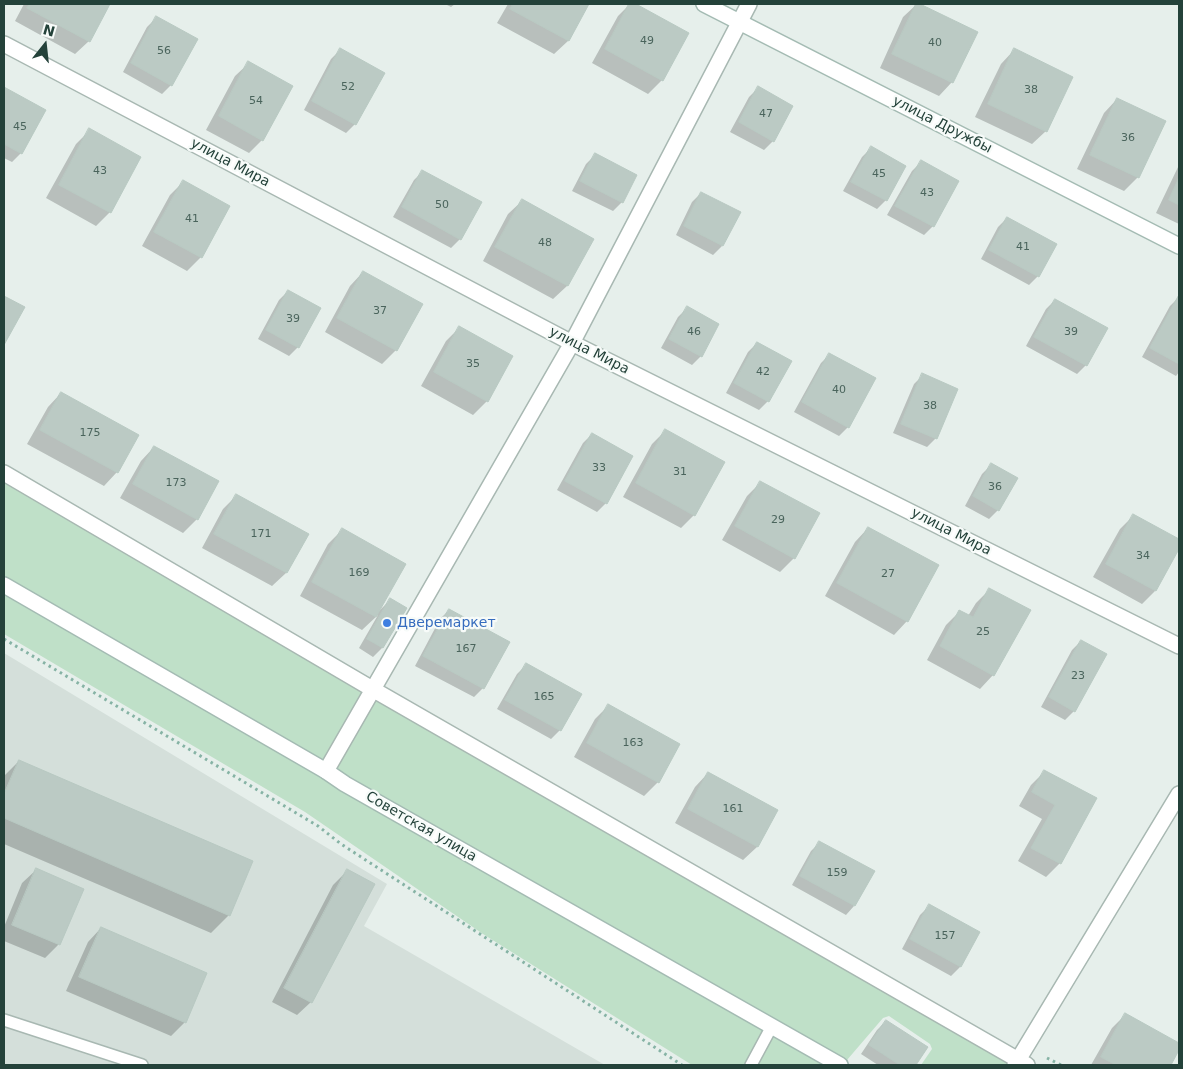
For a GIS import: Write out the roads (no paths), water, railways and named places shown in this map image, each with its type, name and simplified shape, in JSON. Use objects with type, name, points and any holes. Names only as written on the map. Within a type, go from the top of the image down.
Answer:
[{"type":"street","name":"улица Дружбы","points":[[704,4],[1179,246]]},
{"type":"street","points":[[326,771],[572,343],[749,4]]},
{"type":"street","name":"улица Мира","points":[[4,44],[572,343],[1179,646]]},
{"type":"street","points":[[4,474],[1020,1064],[1179,794]]},
{"type":"street","name":"Советская улица","points":[[4,585],[326,771],[345,784],[840,1065]]},
{"type":"lane","points":[[4,1020],[142,1065]]},
{"type":"lane","points":[[751,1065],[772,1026]]},
{"type":"place","name":"Дверемаркет","points":[[387,623]]}]
